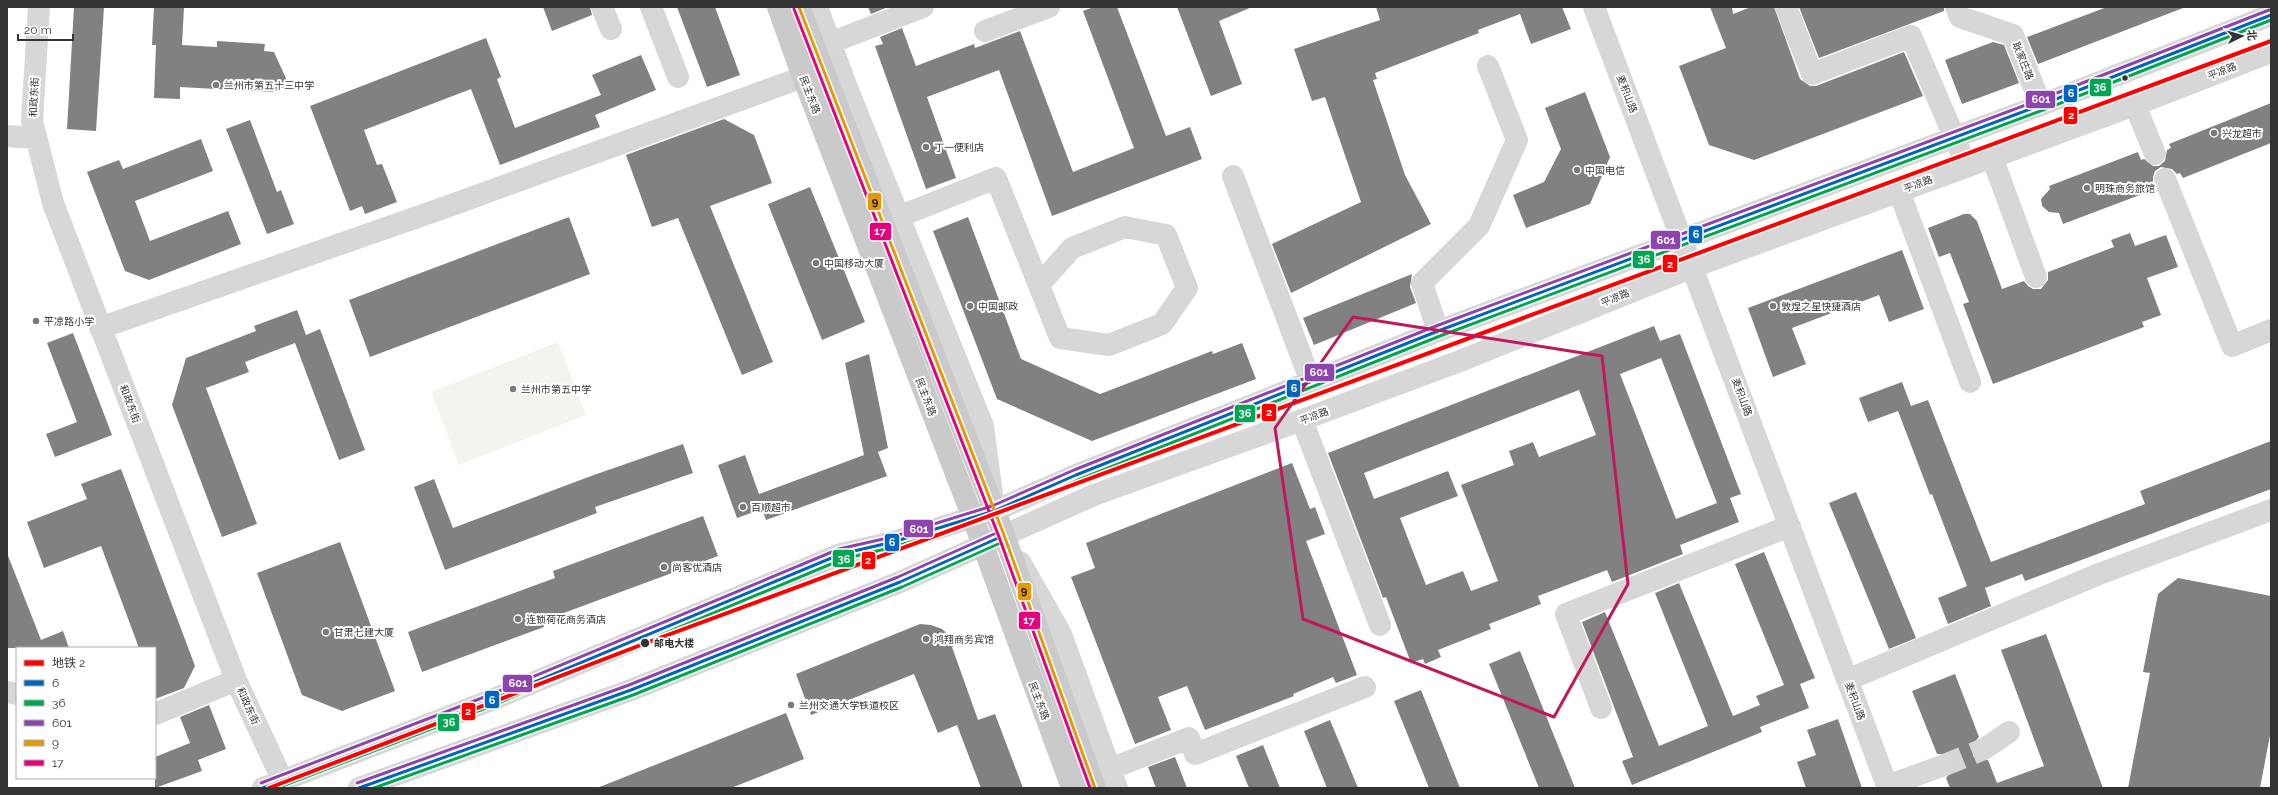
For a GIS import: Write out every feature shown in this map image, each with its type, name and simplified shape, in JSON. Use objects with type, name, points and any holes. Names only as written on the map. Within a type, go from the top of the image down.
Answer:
[{"type":"main road","name":"民主东路","points":[[778,7],[803,77],[973,518],[1072,788]]},
{"type":"main road","name":"民主东路","points":[[799,7],[1004,535],[1095,788]]},
{"type":"street","name":"和政东街","points":[[39,7],[32,120],[53,203],[278,786]]},
{"type":"street","points":[[602,7],[611,29]]},
{"type":"street","points":[[651,7],[678,77]]},
{"type":"street","name":"民主东路","points":[[817,7],[898,216],[983,426],[994,511]]},
{"type":"street","points":[[830,43],[923,7]]},
{"type":"street","points":[[985,31],[1049,7]]},
{"type":"street","name":"麦积山路","points":[[1594,7],[1683,238],[1887,787]]},
{"type":"street","points":[[1786,7],[1812,74],[1911,36],[1967,167]]},
{"type":"street","name":"耿家庄路","points":[[1956,7],[1960,17],[2013,35],[2041,105]]},
{"type":"street","points":[[278,786],[489,701],[841,554],[894,542],[994,511],[1076,475],[1438,331],[2041,105],[2271,15]]},
{"type":"street","name":"平凉路","points":[[359,788],[631,690],[900,582],[1094,495],[1460,361],[1693,267],[2135,105],[2271,52]]},
{"type":"street","points":[[1438,331],[1422,283],[1479,226],[1517,140],[1488,66]]},
{"type":"street","points":[[100,328],[448,206],[803,77]]},
{"type":"street","points":[[2135,105],[2155,154]]},
{"type":"street","points":[[7,136],[36,138]]},
{"type":"street","points":[[1992,157],[2036,277]]},
{"type":"street","points":[[1233,176],[1311,382]]},
{"type":"street","points":[[898,216],[996,178],[1060,338],[1109,345],[1162,324],[1187,288],[1166,235],[1125,227],[1072,248],[1039,285]]},
{"type":"street","points":[[2165,179],[2232,346],[2271,330]]},
{"type":"street","points":[[1899,191],[1970,382]]},
{"type":"street","points":[[1302,420],[1380,625]]},
{"type":"street","points":[[1847,680],[2099,574],[2271,510]]},
{"type":"street","points":[[1601,708],[1566,614],[1790,526]]},
{"type":"street","name":"民主东路","points":[[1004,535],[1061,634],[1113,778]]},
{"type":"street","points":[[156,714],[236,680]]},
{"type":"street","points":[[1113,778],[1189,738],[1195,754],[1365,687]]},
{"type":"street","points":[[1984,749],[2009,732]]},
{"type":"street","points":[[1887,787],[1942,766]]},
{"type":"highlighted area","points":[[1353,317],[1602,356],[1628,584],[1554,717],[1303,619],[1275,428]]},
{"type":"shaded area","points":[[558,342],[586,415],[459,465],[431,392]]},
{"type":"building","points":[[74,7],[104,7],[96,131],[67,129]]},
{"type":"building","points":[[154,7],[184,7],[182,45],[217,47],[217,41],[265,44],[264,51],[274,52],[289,85],[272,92],[180,87],[180,99],[154,98],[156,45],[152,45]]},
{"type":"building","points":[[543,7],[590,7],[592,15],[552,31]]},
{"type":"building","points":[[677,7],[715,7],[740,75],[707,87]]},
{"type":"building","points":[[868,7],[888,7],[871,14]]},
{"type":"building","points":[[1094,7],[1117,7],[1166,136],[1190,127],[1202,159],[1052,216],[999,70],[927,97],[956,178],[926,189],[875,46],[883,44],[880,37],[902,28],[916,66],[974,44],[975,48],[1020,31],[1073,172],[1134,148],[1083,11]]},
{"type":"building","points":[[1177,7],[1252,7],[1219,21],[1242,84],[1211,96]]},
{"type":"building","points":[[1376,7],[1562,7],[1571,29],[1531,44],[1520,14],[1478,30],[1479,33],[1375,73],[1377,79],[1373,80],[1405,175],[1431,224],[1291,293],[1272,244],[1361,202],[1325,97],[1312,101],[1294,49],[1380,20]]},
{"type":"building","points":[[1710,7],[1732,7],[1733,14],[1751,7],[1774,7],[1800,79],[1810,86],[1816,86],[1904,52],[1923,96],[1754,160],[1709,145],[1679,66],[1726,48]]},
{"type":"building","points":[[1799,7],[1944,7],[1944,11],[1819,58]]},
{"type":"building","points":[[2107,7],[2183,8],[2038,64],[2027,37]]},
{"type":"building","points":[[486,38],[501,77],[497,79],[515,128],[601,95],[592,75],[641,55],[656,90],[595,115],[600,127],[500,165],[471,89],[364,130],[377,165],[382,164],[397,202],[365,214],[362,206],[350,211],[310,106]]},
{"type":"building","points":[[1993,42],[2004,45],[2019,83],[1962,104],[1945,60]]},
{"type":"building","name":"中国电信","points":[[1585,92],[1610,157],[1590,204],[1526,228],[1513,195],[1544,182],[1561,149],[1545,108]]},
{"type":"building","points":[[2271,103],[2271,143],[2183,178],[2180,173],[2177,174],[2172,169],[2161,167],[2155,171],[2153,183],[2150,184],[2153,190],[2063,224],[2059,213],[2049,212],[2042,206],[2041,199],[2050,189],[2049,186],[2138,152],[2141,160],[2144,159],[2153,166],[2159,166],[2165,161],[2167,150],[2171,148],[2169,144]]},
{"type":"building","points":[[724,119],[754,135],[772,183],[710,206],[773,362],[742,375],[678,218],[652,227],[626,155]]},
{"type":"building","points":[[250,120],[277,192],[281,190],[294,224],[267,234],[226,129]]},
{"type":"building","points":[[201,139],[213,171],[135,201],[150,241],[228,211],[241,244],[149,280],[125,271],[87,172],[119,160],[123,169]]},
{"type":"building","name":"中国移动大厦","points":[[810,187],[865,322],[822,340],[768,204]]},
{"type":"building","points":[[1964,214],[1970,214],[1977,221],[2002,289],[2024,281],[2033,289],[2041,289],[2048,280],[2048,272],[2114,247],[2111,240],[2130,233],[2135,246],[2166,235],[2178,267],[2147,278],[2161,315],[2142,322],[2144,327],[1993,384],[1963,304],[1969,302],[1950,253],[1939,257],[1928,228]]},
{"type":"building","points":[[569,217],[590,274],[370,357],[349,300]]},
{"type":"building","points":[[968,217],[1021,359],[1100,394],[1212,351],[1213,354],[1242,343],[1256,379],[1092,441],[997,399],[933,231]]},
{"type":"building","points":[[1902,250],[1924,309],[1889,322],[1879,295],[1792,328],[1806,364],[1773,377],[1748,308]]},
{"type":"building","points":[[1412,274],[1410,287],[1416,303],[1314,345],[1303,318]]},
{"type":"building","points":[[297,310],[306,335],[320,329],[365,450],[339,460],[295,343],[245,362],[249,372],[206,388],[257,524],[222,537],[172,405],[186,358],[256,331],[254,326]]},
{"type":"building","points":[[1654,326],[1660,341],[1680,334],[1741,494],[1730,498],[1739,522],[1680,545],[1683,554],[1612,582],[1607,570],[1538,596],[1541,604],[1489,624],[1491,629],[1438,650],[1441,657],[1425,664],[1423,659],[1411,663],[1386,597],[1383,598],[1328,453]],"holes":[[[1661,358],[1717,503],[1676,519],[1620,374]],[[1579,390],[1596,435],[1539,457],[1533,442],[1509,451],[1514,465],[1461,485],[1498,581],[1471,591],[1463,571],[1426,585],[1400,518],[1458,496],[1448,471],[1374,499],[1364,473]]]},
{"type":"building","points":[[73,333],[112,435],[55,457],[46,434],[77,422],[47,343]]},
{"type":"building","points":[[869,354],[888,448],[878,452],[887,476],[766,520],[762,509],[737,518],[718,465],[745,455],[759,494],[864,455],[845,363]]},
{"type":"building","points":[[1902,382],[1911,406],[1928,400],[1991,562],[2145,504],[2140,491],[2271,441],[2271,489],[2025,581],[2022,574],[1985,588],[1991,606],[1948,624],[1938,598],[1967,586],[1932,494],[1930,495],[1898,411],[1868,422],[1859,398]]},
{"type":"building","points":[[683,444],[693,473],[595,507],[597,513],[445,570],[414,487],[434,479],[453,528],[591,476]]},
{"type":"building","points":[[1292,463],[1310,509],[1315,507],[1325,534],[1306,541],[1357,675],[1336,683],[1333,677],[1293,694],[1294,696],[1205,730],[1187,686],[1158,697],[1171,730],[1135,744],[1071,577],[1095,568],[1086,543]]},
{"type":"building","points":[[121,469],[195,666],[184,688],[156,699],[156,647],[139,647],[101,546],[44,568],[27,522],[87,499],[81,484]]},
{"type":"building","points":[[1856,492],[1916,638],[1889,649],[1829,503]]},
{"type":"building","points":[[703,516],[718,556],[542,621],[544,627],[422,672],[408,632],[555,578],[553,571]]},
{"type":"building","name":"甘肃七建大厦","points":[[340,542],[395,691],[342,711],[302,695],[257,573]]},
{"type":"building","points":[[1764,552],[1815,678],[1800,684],[1809,708],[1760,727],[1762,732],[1632,785],[1622,761],[1633,757],[1582,622],[1605,612],[1659,746],[1708,726],[1655,593],[1679,583],[1733,716],[1760,705],[1756,696],[1784,685],[1735,564]]},
{"type":"building","points":[[7,553],[41,640],[63,631],[69,647],[7,648]]},
{"type":"building","points":[[2178,578],[2271,596],[2271,730],[2260,788],[2128,788],[2150,673],[2143,672],[2158,594]]},
{"type":"building","points":[[920,624],[931,625],[942,629],[950,636],[956,645],[952,647],[978,720],[995,714],[1023,788],[981,788],[957,725],[938,733],[914,674],[811,715],[796,674]]},
{"type":"building","points":[[2046,634],[2103,788],[1950,788],[1946,778],[1954,769],[1954,761],[1945,754],[1937,754],[1912,691],[1955,674],[1979,737],[1973,744],[1973,756],[1979,760],[1988,760],[1997,783],[2044,766],[2001,650]]},
{"type":"building","points":[[1520,651],[1575,788],[1539,788],[1489,664]]},
{"type":"building","points":[[1421,690],[1460,788],[1429,788],[1394,701]]},
{"type":"building","points":[[209,705],[226,749],[198,760],[202,771],[155,788],[156,757],[190,743],[180,717]]},
{"type":"building","points":[[786,713],[804,759],[731,788],[597,788]]},
{"type":"building","points":[[1838,719],[1862,788],[1806,788],[1797,762],[1816,755],[1807,730]]},
{"type":"building","points":[[1330,720],[1358,788],[1327,788],[1304,731]]},
{"type":"building","points":[[1263,745],[1280,788],[1249,788],[1236,756]]},
{"type":"building","points":[[1175,757],[1187,788],[1156,788],[1148,767]]},
{"type":"tunnel","points":[[1942,766],[1984,749]]},
{"type":"metro line","name":"2","points":[[269,788],[646,643],[2271,41]]},
{"type":"transit line","name":"9","points":[[799,7],[1004,535],[1095,788]]},
{"type":"transit line","name":"17","points":[[794,9],[999,537],[1090,788]]},
{"type":"transit line","name":"601","points":[[261,783],[487,696],[839,549],[892,537],[992,506],[1074,470],[1436,326],[2039,100],[2269,10]]},
{"type":"transit line","name":"6","points":[[263,788],[489,701],[841,554],[893,542],[994,511],[1076,475],[1438,331],[2041,105],[2271,15]]},
{"type":"transit line","name":"36","points":[[277,788],[491,706],[843,559],[894,547],[996,516],[1078,480],[1440,336],[2043,110],[2271,20]]},
{"type":"transit line","name":"601","points":[[357,783],[629,685],[898,577],[994,534]]},
{"type":"transit line","name":"6","points":[[359,788],[631,690],[900,582],[996,539]]},
{"type":"transit line","name":"36","points":[[374,788],[633,695],[902,587],[998,544]]},
{"type":"place","name":"兰州市第五十三中学","points":[[216,85]]},
{"type":"place","name":"兴龙超市","points":[[2214,133]]},
{"type":"place","name":"丁一便利店","points":[[926,147]]},
{"type":"place","name":"中国电信","points":[[1577,170]]},
{"type":"place","name":"明珠商务旅馆","points":[[2087,188]]},
{"type":"place","name":"中国移动大厦","points":[[816,263]]},
{"type":"place","name":"中国邮政","points":[[970,306]]},
{"type":"place","name":"敦煌之星快捷酒店","points":[[1773,306]]},
{"type":"place","name":"平凉路小学","points":[[36,321]]},
{"type":"place","name":"兰州市第五中学","points":[[513,389]]},
{"type":"place","name":"百顺超市","points":[[743,507]]},
{"type":"place","name":"尚客优酒店","points":[[664,567]]},
{"type":"place","name":"连锁荷花商务酒店","points":[[518,619]]},
{"type":"place","name":"甘肃七建大厦","points":[[326,632]]},
{"type":"place","name":"鸿翔商务宾馆","points":[[926,639]]},
{"type":"place","name":"邮电大楼","points":[[645,643]]},
{"type":"place","name":"兰州交通大学铁道校区","points":[[791,705]]}]
